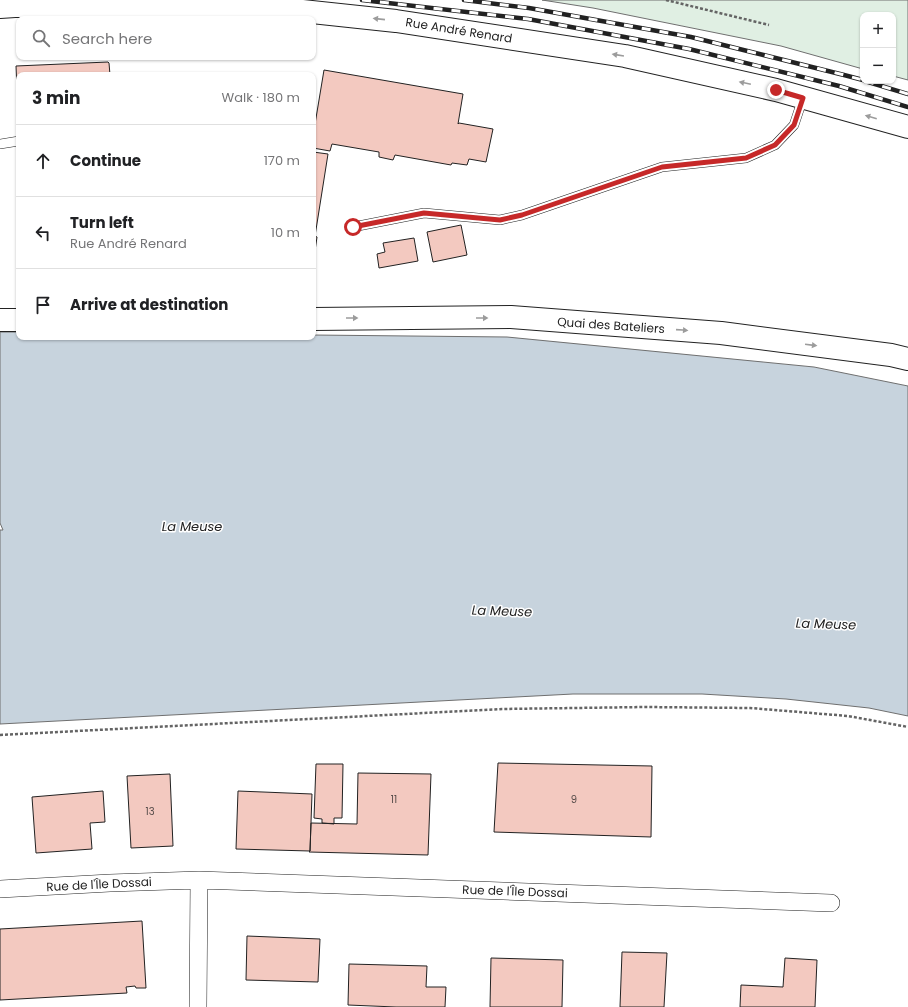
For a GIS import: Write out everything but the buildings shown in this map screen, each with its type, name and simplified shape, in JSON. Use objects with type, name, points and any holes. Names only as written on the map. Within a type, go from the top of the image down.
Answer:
[{"type":"street","name":"Rue André Renard","points":[[0,7],[256,6],[396,21],[625,56],[776,90],[908,128]]},
{"type":"street","name":"Quai des Bateliers","points":[[316,319],[511,318],[721,333],[891,355],[908,359]]},
{"type":"street","points":[[0,320],[16,320]]},
{"type":"street","points":[[198,1007],[199,880]]},
{"type":"street","name":"Rue de l'Île Dossai","points":[[0,889],[199,880],[831,903]]},
{"type":"lane","points":[[353,227],[424,213],[500,220],[522,215],[662,167],[746,158],[775,145],[794,125],[803,98]]},
{"type":"lane","points":[[0,144],[16,141]]},
{"type":"path","points":[[666,0],[769,25]]},
{"type":"path","points":[[0,735],[502,710],[646,707],[750,708],[848,716],[908,727]]},
{"type":"green space","points":[[542,0],[908,0],[908,80],[896,77],[896,12],[860,12],[860,68],[781,46],[593,8]]},
{"type":"water","name":"La Meuse","points":[[0,332],[16,332],[16,340],[316,340],[316,335],[507,337],[814,367],[908,386],[908,716],[869,708],[786,699],[702,694],[573,694],[0,724],[0,530],[3,530],[0,523]]},
{"type":"railway","points":[[362,0],[528,19],[689,49],[839,86],[908,107]]},
{"type":"railway","points":[[464,0],[529,8],[691,37],[860,79]]},
{"type":"railway","points":[[875,84],[908,94]]},
{"type":"route","points":[[353,227],[424,213],[500,220],[522,215],[662,167],[746,158],[775,145],[794,125],[803,98],[776,90]]}]
